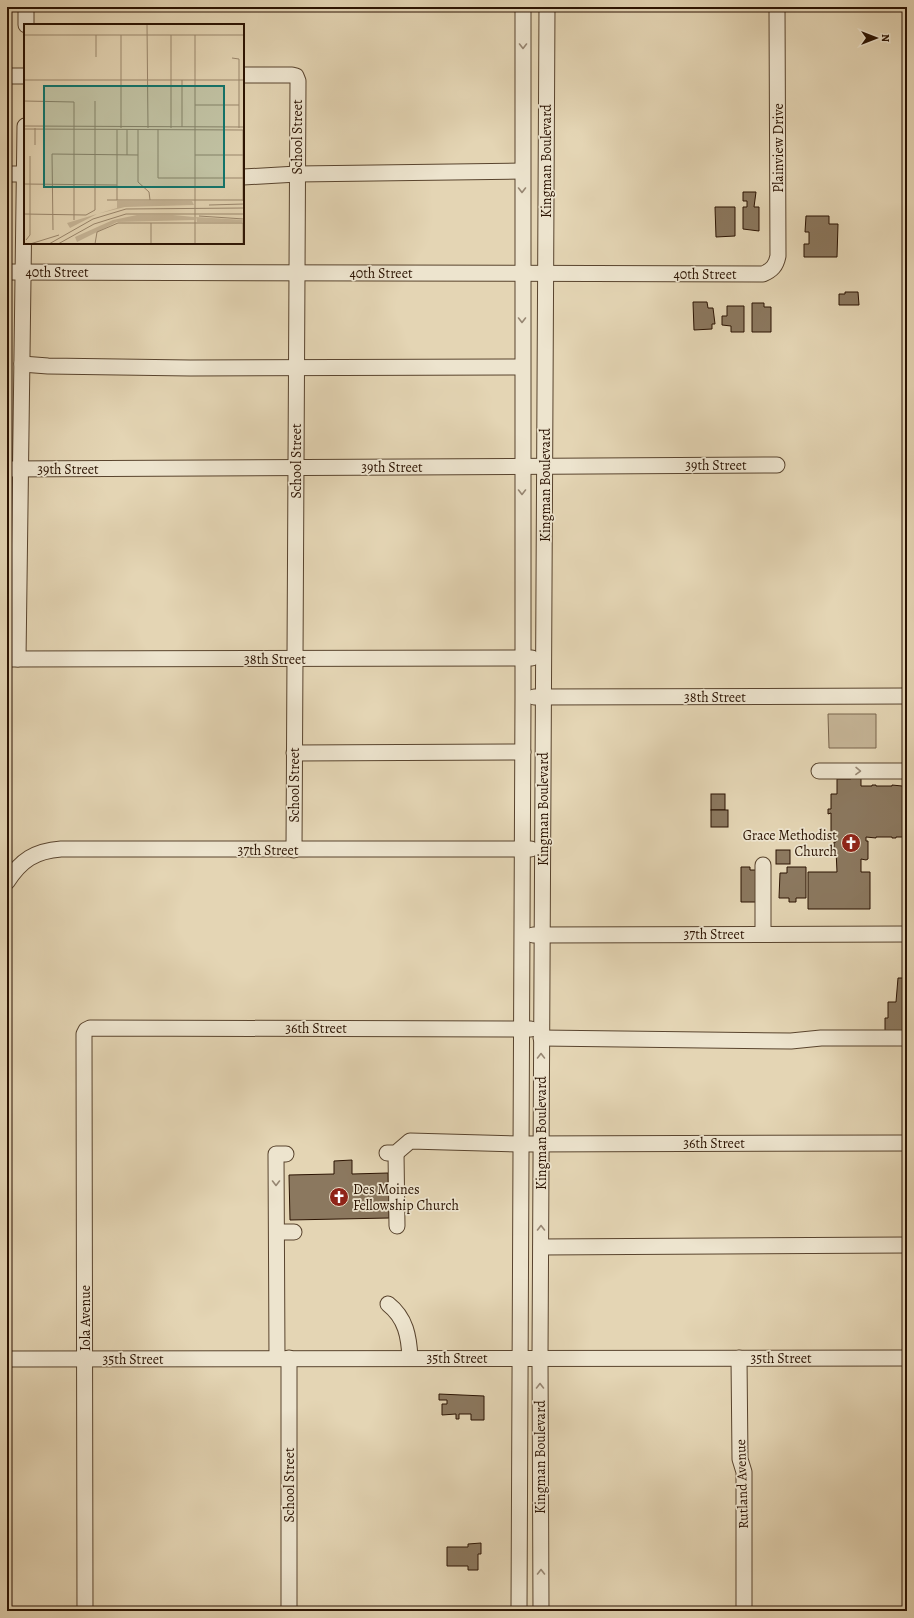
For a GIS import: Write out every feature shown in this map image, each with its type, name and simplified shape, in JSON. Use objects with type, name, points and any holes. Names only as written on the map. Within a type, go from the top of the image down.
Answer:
[{"type":"street","points":[[26,7],[26,24]]},
{"type":"street","name":"Kingman Boulevard","points":[[519,1611],[523,752],[523,7]]},
{"type":"street","name":"Kingman Boulevard","points":[[541,1611],[540,1358],[547,7]]},
{"type":"street","name":"Plainview Drive","points":[[755,274],[763,274],[772,270],[777,264],[778,256],[777,7]]},
{"type":"street","name":"School Street","points":[[244,75],[292,75],[296,76],[298,81],[294,850]]},
{"type":"street","points":[[7,76],[24,76]]},
{"type":"street","points":[[244,177],[297,174],[522,171]]},
{"type":"street","points":[[7,174],[24,174]]},
{"type":"street","points":[[12,659],[14,469],[22,364],[24,244]]},
{"type":"street","name":"40th Street","points":[[7,272],[755,274]]},
{"type":"street","points":[[22,364],[56,366],[296,368],[522,367]]},
{"type":"street","name":"39th Street","points":[[14,469],[776,465]]},
{"type":"street","name":"38th Street","points":[[12,659],[544,658]]},
{"type":"street","name":"38th Street","points":[[523,697],[907,696]]},
{"type":"street","points":[[294,753],[523,752]]},
{"type":"street","points":[[819,771],[907,771]]},
{"type":"street","name":"37th Street","points":[[7,882],[16,868],[30,856],[48,850],[542,849]]},
{"type":"street","points":[[763,865],[763,934]]},
{"type":"street","name":"37th Street","points":[[522,935],[907,934]]},
{"type":"street","name":"36th Street","points":[[90,1028],[521,1029],[542,1033],[791,1041],[821,1038],[907,1038]]},
{"type":"street","name":"Iola Avenue","points":[[85,1611],[84,1034],[86,1030],[90,1028]]},
{"type":"street","name":"36th Street","points":[[397,1226],[392,1153],[410,1141],[520,1144],[907,1143]]},
{"type":"street","name":"School Street","points":[[286,1154],[276,1154],[277,1232],[280,1265],[283,1358],[289,1611]]},
{"type":"street","points":[[277,1232],[294,1232]]},
{"type":"street","points":[[541,1247],[907,1245]]},
{"type":"street","points":[[388,1304],[404,1322],[409,1338],[410,1358]]},
{"type":"street","name":"Rutland Avenue","points":[[739,1358],[740,1459],[744,1472],[744,1611]]},
{"type":"street","name":"35th Street","points":[[7,1359],[907,1358]]},
{"type":"shaded area","points":[[828,714],[876,714],[876,748],[829,748]]},
{"type":"building","points":[[743,192],[756,192],[754,207],[759,207],[759,231],[743,229],[743,207],[747,207],[747,201],[743,201]]},
{"type":"building","points":[[715,207],[735,207],[735,236],[716,237]]},
{"type":"building","points":[[806,216],[829,216],[829,224],[838,224],[837,257],[804,257],[804,244],[809,244],[809,232],[805,232]]},
{"type":"building","points":[[845,292],[858,292],[859,305],[839,305],[839,294],[845,294]]},
{"type":"building","points":[[693,302],[707,302],[708,308],[713,308],[715,324],[712,324],[712,329],[694,330]]},
{"type":"building","points":[[752,303],[764,303],[764,307],[771,307],[771,332],[752,332]]},
{"type":"building","points":[[727,306],[744,306],[744,332],[731,332],[731,326],[722,325],[722,316],[727,316]]},
{"type":"building","name":"Grace Methodist Church","points":[[853,775],[859,775],[861,779],[861,786],[902,786],[907,792],[907,831],[902,837],[896,838],[866,837],[866,841],[868,841],[868,859],[861,859],[861,872],[870,872],[870,909],[808,909],[808,872],[837,872],[836,850],[834,850],[834,842],[836,842],[836,837],[831,833],[831,813],[828,814],[828,809],[831,809],[831,794],[837,794],[837,779],[851,779]]},
{"type":"building","points":[[711,794],[725,794],[725,810],[711,810]]},
{"type":"building","points":[[711,810],[728,810],[728,827],[711,827]]},
{"type":"building","points":[[776,850],[790,850],[790,864],[776,864]]},
{"type":"building","points":[[741,867],[750,867],[750,870],[757,870],[757,902],[741,902]]},
{"type":"building","points":[[787,867],[806,867],[806,898],[796,898],[796,902],[789,902],[789,898],[779,898],[780,873],[787,873]]},
{"type":"building","points":[[898,978],[907,978],[907,1033],[885,1033],[885,1018],[888,1018],[888,1002],[896,1002]]},
{"type":"building","name":"Des Moines Fellowship Church","points":[[352,1160],[352,1174],[388,1173],[389,1218],[290,1220],[289,1175],[334,1174],[334,1161]]},
{"type":"building","points":[[439,1394],[484,1396],[484,1420],[471,1420],[471,1414],[459,1414],[459,1419],[456,1419],[456,1414],[442,1415],[442,1404],[447,1404],[447,1400],[439,1400]]},
{"type":"building","points":[[481,1543],[481,1554],[478,1554],[478,1570],[468,1570],[468,1566],[447,1566],[447,1547],[468,1547],[468,1544]]},
{"type":"place","name":"Grace Methodist Church","points":[[851,843]]},
{"type":"place","name":"Des Moines Fellowship Church","points":[[339,1197]]}]
